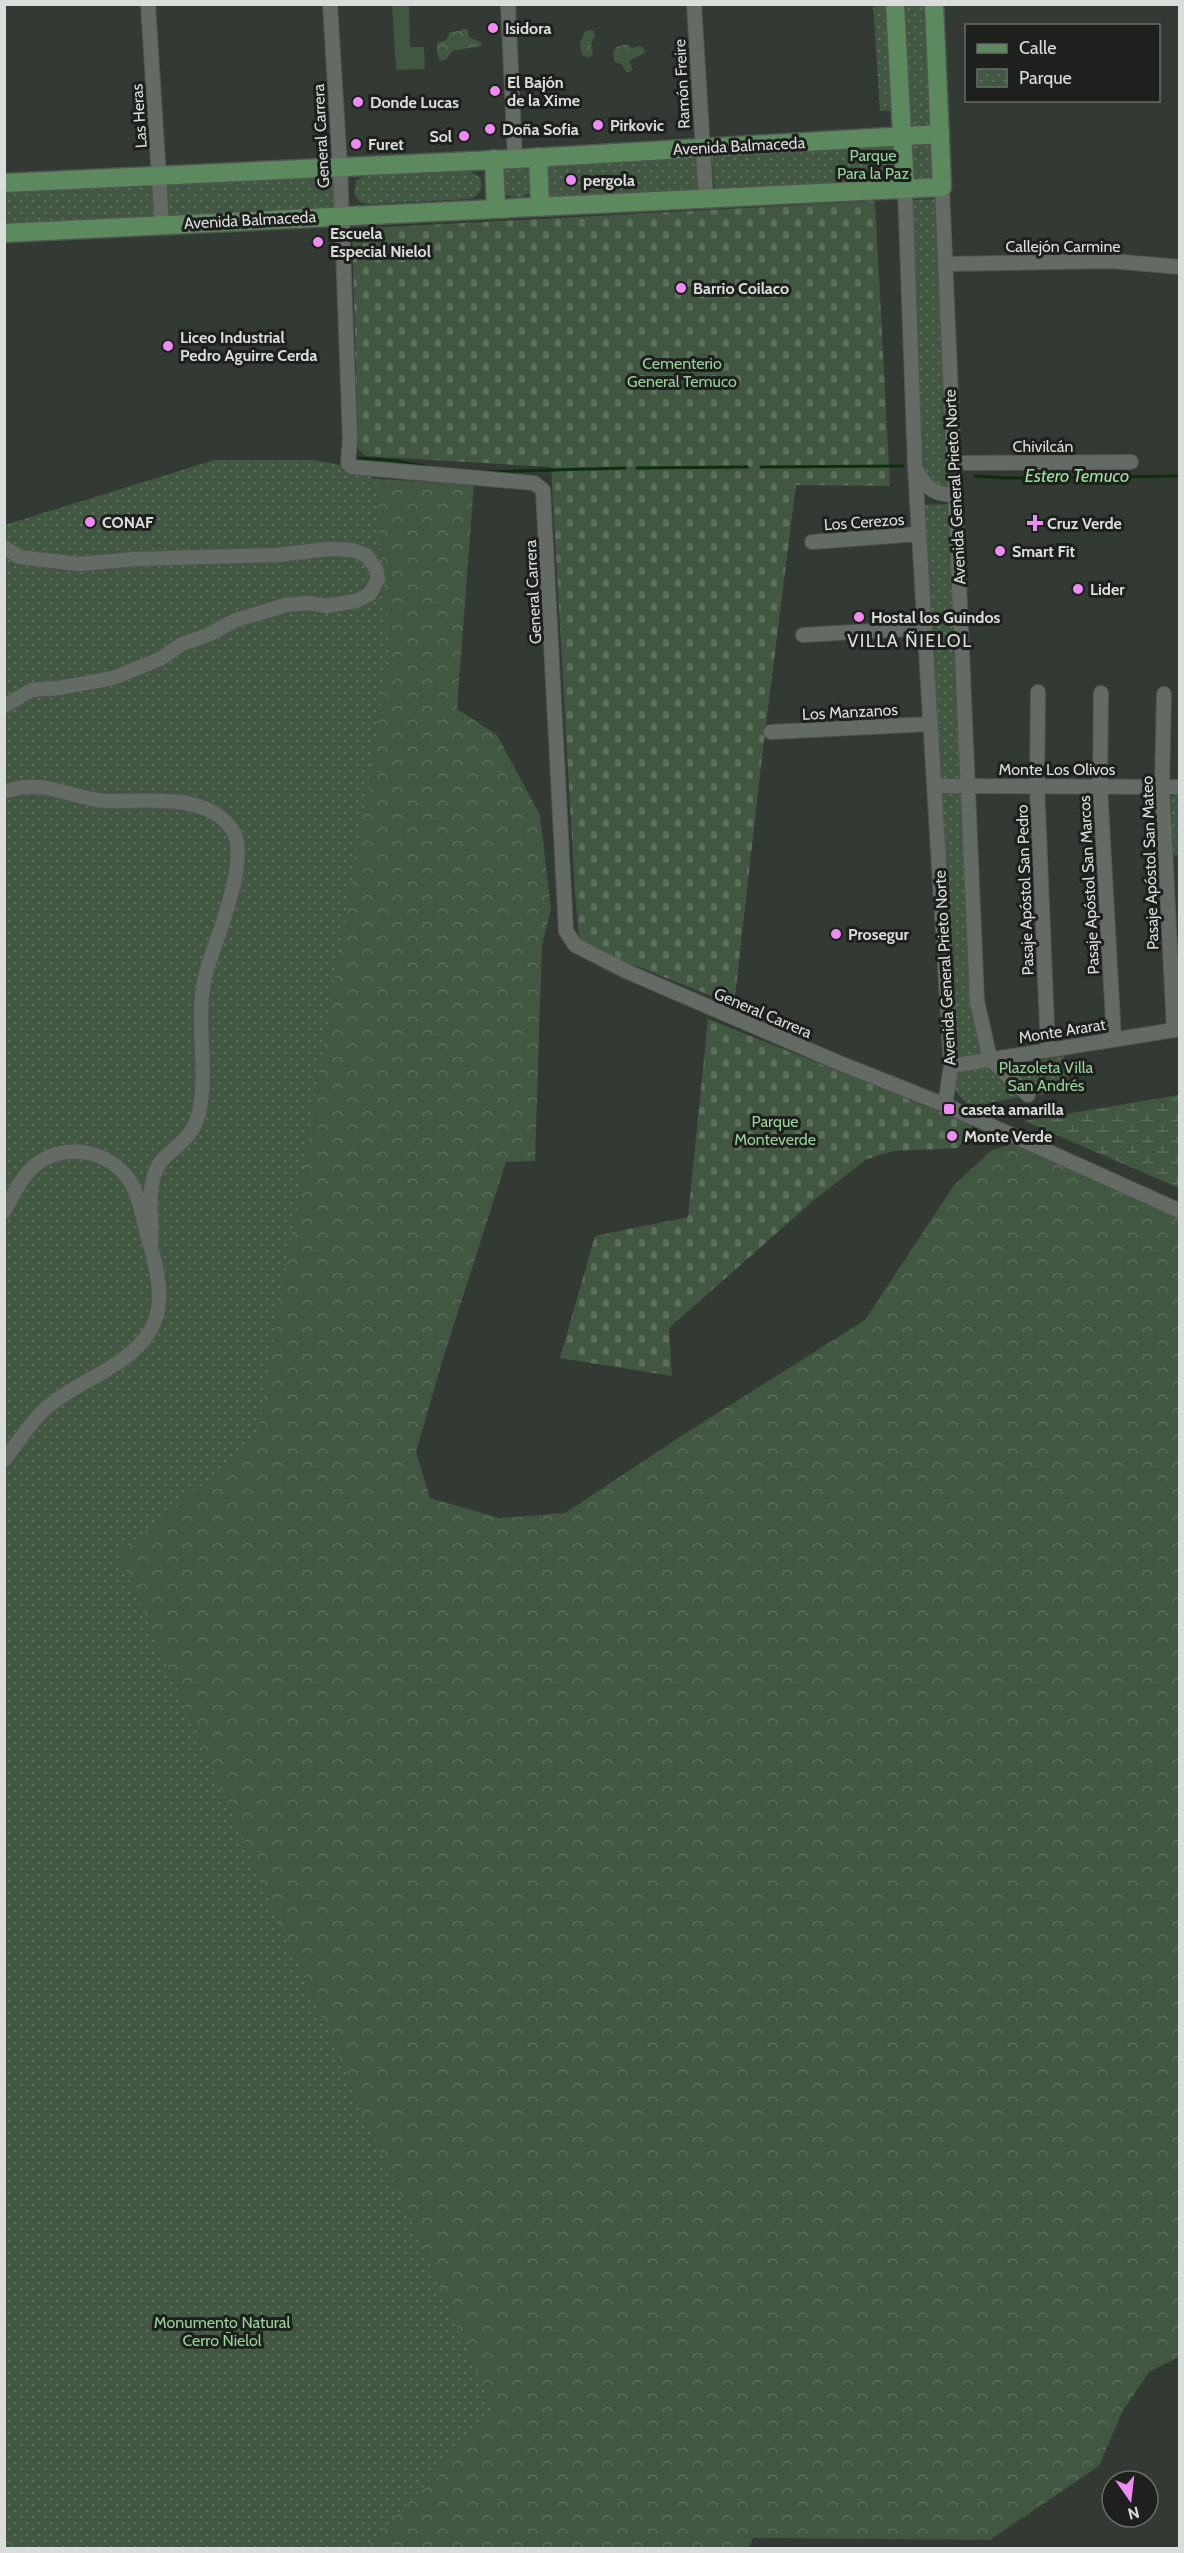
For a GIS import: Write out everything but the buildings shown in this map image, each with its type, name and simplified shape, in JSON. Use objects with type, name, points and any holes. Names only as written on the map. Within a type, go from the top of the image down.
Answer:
[{"type":"main road","name":"Avenida General Prieto Norte","points":[[933,6],[942,187]]},
{"type":"main road","name":"Avenida General Prieto Norte","points":[[897,7],[905,188]]},
{"type":"main road","name":"Avenida Balmaceda","points":[[4,183],[515,159],[940,134]]},
{"type":"main road","points":[[538,157],[540,206]]},
{"type":"main road","points":[[494,159],[496,208]]},
{"type":"main road","name":"Avenida Balmaceda","points":[[4,233],[942,187]]},
{"type":"street","name":"Las Heras","points":[[148,4],[162,225]]},
{"type":"street","name":"General Carrera","points":[[330,4],[342,216],[350,439],[348,463],[352,467],[409,474],[478,476],[534,483],[543,490],[566,931],[571,942],[590,955],[698,1003],[945,1105]]},
{"type":"street","points":[[508,4],[515,159]]},
{"type":"street","name":"Ramón Freire","points":[[694,4],[706,198]]},
{"type":"street","name":"Avenida General Prieto Norte","points":[[942,187],[977,1001],[990,1059]]},
{"type":"street","name":"Avenida General Prieto Norte","points":[[905,188],[918,534],[951,1066],[945,1105]]},
{"type":"street","name":"Callejón Carmine","points":[[946,264],[1111,261],[1179,267]]},
{"type":"street","name":"Chivilcán","points":[[954,463],[1131,462]]},
{"type":"street","points":[[915,467],[925,485],[933,492],[956,495]]},
{"type":"street","name":"Los Cerezos","points":[[812,542],[918,534]]},
{"type":"street","points":[[4,547],[19,557],[79,564],[135,559],[277,555],[329,549],[352,550],[366,555],[376,569],[378,579],[370,594],[357,601],[327,606],[309,603],[286,605],[236,620],[207,635],[182,644],[160,659],[113,678],[60,688],[32,690],[4,706]]},
{"type":"street","points":[[803,635],[924,628]]},
{"type":"street","name":"Pasaje Apóstol San Pedro","points":[[1038,692],[1037,785],[1048,1050]]},
{"type":"street","name":"Pasaje Apóstol San Marcos","points":[[1101,693],[1100,786],[1114,1039]]},
{"type":"street","name":"Pasaje Apóstol San Mateo","points":[[1164,694],[1162,786],[1177,1029]]},
{"type":"street","name":"Los Manzanos","points":[[771,732],[930,724]]},
{"type":"street","name":"Monte Los Olivos","points":[[935,786],[1179,787]]},
{"type":"street","points":[[4,791],[27,787],[52,789],[105,801],[163,801],[198,806],[223,819],[233,830],[239,847],[231,898],[206,975],[201,1003],[203,1068],[199,1112],[194,1127],[184,1142],[156,1168],[151,1190],[151,1247]]},
{"type":"street","name":"Monte Ararat","points":[[951,1066],[1177,1029]]},
{"type":"street","points":[[990,1059],[1028,1095]]},
{"type":"street","points":[[945,1105],[1179,1211]]},
{"type":"street","points":[[4,1212],[16,1188],[31,1169],[52,1156],[78,1151],[94,1153],[109,1159],[131,1182],[151,1247],[159,1295],[154,1323],[129,1354],[44,1410],[4,1460]]},
{"type":"green space","points":[[392,5],[409,5],[410,47],[424,47],[425,69],[396,70]]},
{"type":"green space","points":[[873,5],[890,5],[897,110],[880,111]]},
{"type":"green space","points":[[898,5],[929,5],[933,126],[914,127],[903,123]]},
{"type":"green space","points":[[464,28],[468,30],[469,37],[482,43],[481,46],[452,51],[447,59],[440,61],[437,54],[437,43],[446,40],[450,32]]},
{"type":"green space","points":[[588,30],[594,31],[595,36],[591,44],[593,55],[589,58],[582,55],[580,43]]},
{"type":"green space","points":[[627,44],[632,48],[640,46],[644,48],[645,53],[629,61],[633,70],[627,73],[621,64],[614,61],[613,52],[616,47]]},
{"type":"green space","name":"Parque Para la Paz","points":[[898,140],[901,185],[715,192],[711,154]]},
{"type":"green space","points":[[936,140],[937,181],[906,182],[904,142]]},
{"type":"green space","points":[[698,150],[701,197],[542,203],[539,159]]},
{"type":"green space","points":[[517,166],[528,171],[533,182],[528,193],[517,198],[506,193],[501,182],[506,171]]},
{"type":"green space","points":[[468,170],[480,177],[482,185],[478,194],[469,199],[369,204],[360,202],[354,194],[356,181],[364,176]]},
{"type":"green space","points":[[335,173],[336,210],[167,219],[165,178]]},
{"type":"green space","points":[[153,179],[155,219],[5,226],[5,189]]},
{"type":"green space","points":[[938,199],[949,491],[938,490],[920,472],[907,200]]},
{"type":"green space","name":"Cementerio General Temuco","points":[[875,201],[890,486],[796,485],[734,1005],[601,952],[579,938],[551,467],[365,456],[358,449],[352,229]]},
{"type":"green space","points":[[215,460],[312,460],[335,464],[375,479],[474,484],[457,709],[497,735],[540,815],[551,909],[542,945],[535,1161],[506,1162],[441,1365],[416,1452],[430,1498],[500,1518],[565,1513],[686,1433],[865,1320],[954,1185],[992,1150],[1027,1140],[1179,1216],[1179,2357],[1149,2372],[1122,2412],[1099,2466],[990,2540],[753,2538],[749,2548],[5,2548],[5,525]]},
{"type":"green space","name":"Monumento Natural Cerro Ñielol","points":[[215,460],[312,460],[335,464],[375,479],[390,654],[257,1440],[118,1554],[495,2412],[365,2548],[28,2548],[5,2537],[5,525]]},
{"type":"green space","points":[[949,504],[962,774],[957,780],[950,782],[937,774],[924,505]]},
{"type":"green space","points":[[966,788],[986,1056],[954,1062],[938,789]]},
{"type":"green space","points":[[1179,795],[1179,855],[1173,855],[1171,796]]},
{"type":"green space","name":"Parque Monteverde","points":[[708,1019],[973,1125],[958,1148],[893,1151],[867,1159],[814,1200],[669,1328],[672,1376],[560,1358],[595,1236],[688,1217]]},
{"type":"green space","name":"Plazoleta Villa San Andrés","points":[[1064,1056],[1070,1090],[1039,1095],[1019,1082],[1009,1070],[1010,1066]]},
{"type":"green space","points":[[984,1065],[992,1067],[1024,1096],[972,1107],[967,1104],[955,1089],[954,1078],[964,1069]]},
{"type":"green space","points":[[1179,1095],[1179,1188],[1024,1121]]},
{"type":"waterway","points":[[359,458],[397,461],[428,467]]},
{"type":"waterway","points":[[761,467],[903,466]]},
{"type":"waterway","points":[[637,468],[747,467]]},
{"type":"waterway","points":[[483,472],[625,468]]},
{"type":"waterway","name":"Estero Temuco","points":[[975,476],[1006,478],[1180,476]]},
{"type":"place","name":"Isidora","points":[[493,28]]},
{"type":"place","name":"El Bajón de la Xime","points":[[495,91]]},
{"type":"place","name":"Donde Lucas","points":[[358,102]]},
{"type":"place","name":"Pirkovic","points":[[598,125]]},
{"type":"place","name":"Doña Sofia","points":[[490,129]]},
{"type":"place","name":"Sol","points":[[464,136]]},
{"type":"place","name":"Furet","points":[[356,144]]},
{"type":"place","name":"pergola","points":[[571,180]]},
{"type":"place","name":"Escuela Especial Nielol","points":[[318,242]]},
{"type":"place","name":"Barrio Coilaco","points":[[681,288]]},
{"type":"place","name":"Liceo Industrial Pedro Aguirre Cerda","points":[[168,346]]},
{"type":"place","name":"CONAF","points":[[90,522]]},
{"type":"place","name":"Cruz Verde","points":[[1035,523]]},
{"type":"place","name":"Smart Fit","points":[[1000,551]]},
{"type":"place","name":"Lider","points":[[1078,589]]},
{"type":"place","name":"Hostal los Guindos","points":[[859,617]]},
{"type":"place","name":"Prosegur","points":[[836,934]]},
{"type":"place","name":"caseta amarilla","points":[[949,1109]]},
{"type":"place","name":"Monte Verde","points":[[952,1136]]},
{"type":"district","name":"VILLA ÑIELOL","points":[[910,641]]}]
